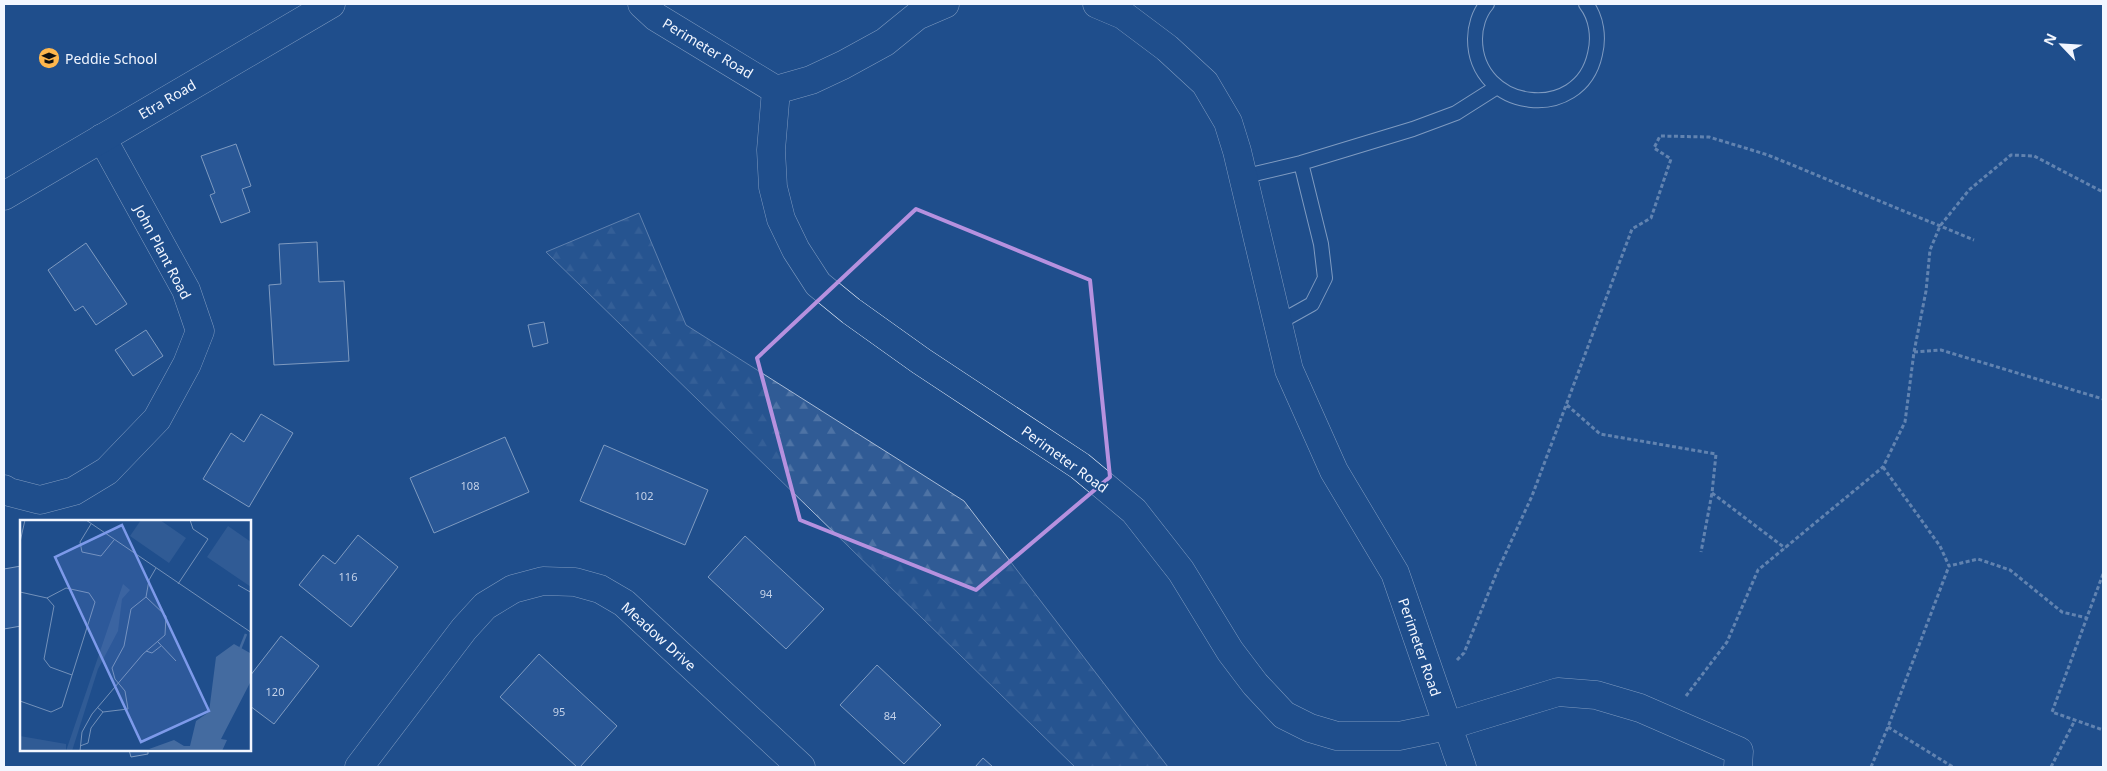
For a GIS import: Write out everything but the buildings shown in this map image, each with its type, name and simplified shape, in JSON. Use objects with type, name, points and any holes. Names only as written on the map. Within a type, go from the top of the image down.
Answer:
[{"type":"street","name":"Etra Road","points":[[4,196],[331,4]]},
{"type":"street","name":"Perimeter Road","points":[[642,4],[656,17],[776,90],[771,150],[773,187],[781,219],[796,250],[818,284],[851,311],[921,361],[1080,466],[1134,511],[1181,571],[1230,651],[1255,684],[1284,715],[1310,728],[1337,736],[1400,736],[1447,726],[1558,692],[1596,696],[1640,708],[1739,751],[1738,767]]},
{"type":"street","points":[[776,90],[811,80],[885,42],[918,16],[945,4]]},
{"type":"street","name":"Perimeter Road","points":[[1097,4],[1123,15],[1167,48],[1205,82],[1228,122],[1289,370],[1334,472],[1395,573],[1462,767]]},
{"type":"street","name":"John Plant Road","points":[[4,489],[8,492],[40,500],[74,491],[107,470],[157,419],[187,364],[200,331],[186,290],[102,138]]},
{"type":"street","name":"Meadow Drive","points":[[359,767],[464,629],[485,606],[513,589],[543,581],[575,582],[600,589],[624,603],[800,767]]},
{"type":"lane","points":[[1487,4],[1482,9],[1475,29],[1475,51],[1483,71],[1497,87],[1513,97],[1532,102],[1551,99],[1569,92],[1584,79],[1594,62],[1598,43],[1596,24],[1586,4]]},
{"type":"lane","points":[[1242,177],[1301,163],[1413,130],[1456,113],[1497,87]]},
{"type":"lane","points":[[1278,324],[1312,304],[1325,278],[1321,244],[1301,163]]},
{"type":"path","points":[[1430,674],[1451,666],[1464,652],[1497,572],[1532,496],[1632,229],[1651,218],[1671,159],[1654,148],[1660,136],[1709,137],[1768,155],[1974,240]]},
{"type":"path","points":[[1667,720],[1727,642],[1758,570],[1883,467],[1905,422],[1914,352],[1926,291],[1930,250],[1940,226],[1969,190],[2011,155],[2034,156],[2103,192]]},
{"type":"path","points":[[1914,352],[1941,350],[2103,399]]},
{"type":"path","points":[[1567,405],[1600,434],[1716,454],[1712,493],[1701,552]]},
{"type":"path","points":[[1870,767],[1888,727],[1948,566],[1940,546],[1883,467]]},
{"type":"path","points":[[1712,493],[1785,548]]},
{"type":"path","points":[[1948,566],[1978,559],[2010,570],[2062,612],[2087,618]]},
{"type":"path","points":[[2103,574],[2052,712],[2103,730]]},
{"type":"path","points":[[2051,767],[2075,720]]},
{"type":"path","points":[[1888,727],[1953,767]]},
{"type":"highlighted area","points":[[916,209],[1090,280],[1110,477],[976,590],[800,520],[757,358]]},
{"type":"green space","points":[[639,213],[686,325],[964,501],[1168,767],[1075,767],[546,252]]},
{"type":"place","name":"Peddie School","points":[[49,58]]}]
